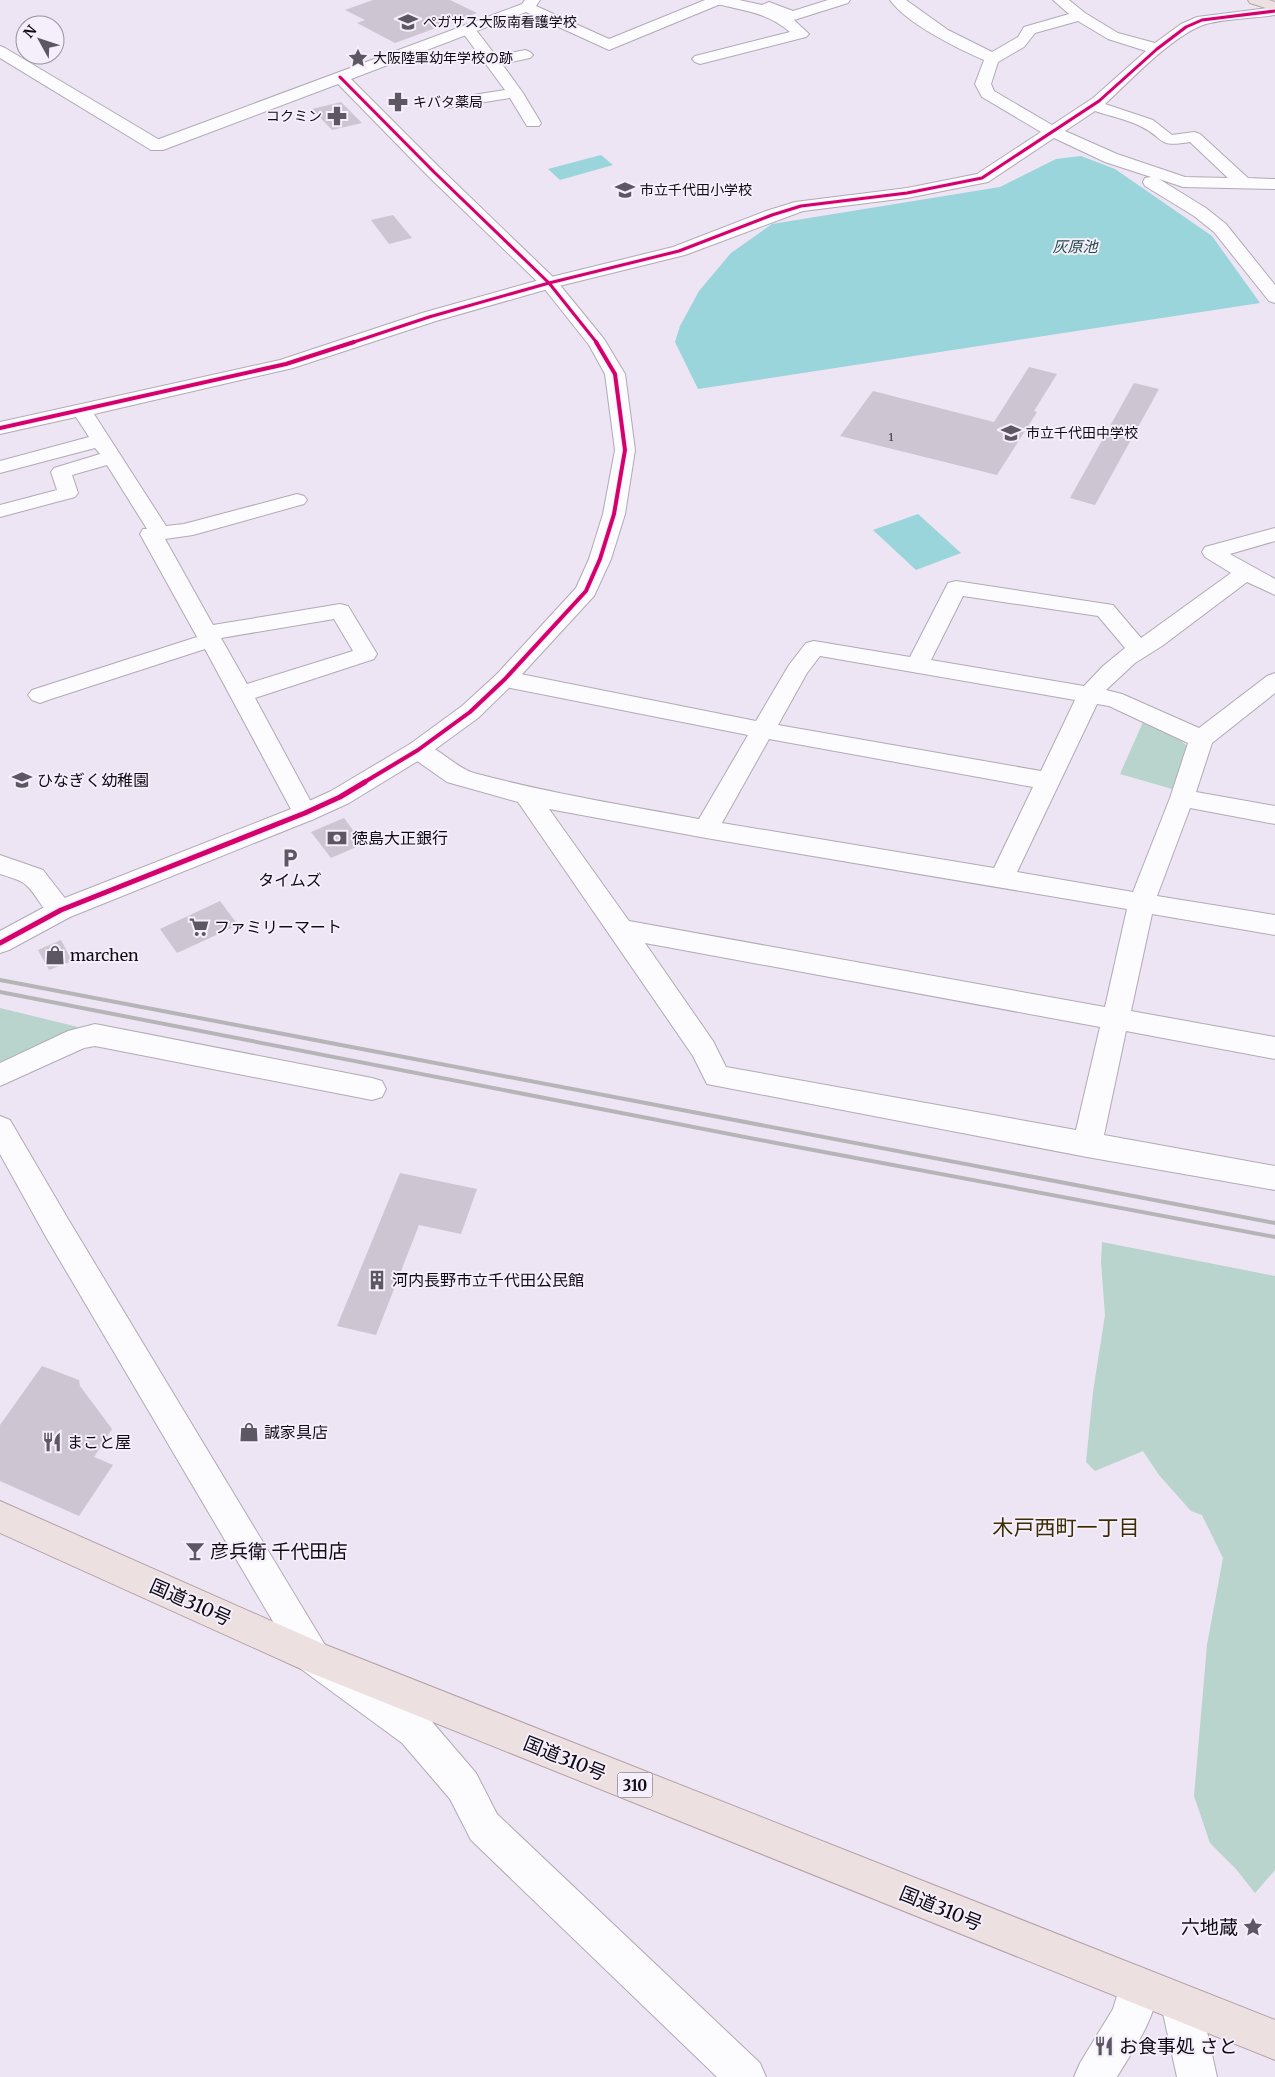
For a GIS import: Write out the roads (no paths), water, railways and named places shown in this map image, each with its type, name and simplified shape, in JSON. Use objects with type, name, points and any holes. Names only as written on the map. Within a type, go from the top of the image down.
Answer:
[{"type":"highway","points":[[1255,0],[1275,9]]},
{"type":"highway","name":"国道310号","points":[[0,1517],[313,1657],[1275,2040]]},
{"type":"street","points":[[0,51],[157,146],[468,29],[530,3],[609,45],[718,0],[765,10],[782,18],[801,34],[700,59]]},
{"type":"street","points":[[739,0],[780,6],[787,0]]},
{"type":"street","points":[[765,4],[792,16],[843,0]]},
{"type":"street","points":[[897,0],[916,17],[940,32],[977,52],[994,58]]},
{"type":"street","points":[[1060,0],[1080,16],[1113,36],[1157,49]]},
{"type":"street","points":[[0,428],[286,364],[399,326],[549,283],[679,251],[772,215],[801,206],[906,193],[982,178],[1092,105],[1157,49],[1186,27],[1202,20],[1275,9]]},
{"type":"street","points":[[1080,16],[1029,30],[1023,40],[994,58],[989,64],[983,84],[988,94],[1052,132],[1111,158],[1183,182],[1275,184]]},
{"type":"street","points":[[468,29],[515,92],[533,123]]},
{"type":"street","points":[[493,61],[525,55]]},
{"type":"street","points":[[0,943],[61,910],[340,797],[418,750],[470,712],[506,679],[586,590],[600,559],[614,514],[625,450],[615,374],[597,343],[549,283],[434,172],[340,77]]},
{"type":"street","points":[[447,103],[515,92]]},
{"type":"street","points":[[1092,105],[1147,123],[1167,138],[1174,140],[1194,138],[1243,183]]},
{"type":"street","points":[[1111,158],[1113,161],[1127,167],[1200,212],[1220,228],[1275,297]]},
{"type":"street","points":[[82,411],[161,534]]},
{"type":"street","points":[[0,467],[101,440]]},
{"type":"street","points":[[0,511],[68,494],[61,472],[113,457]]},
{"type":"street","points":[[297,500],[185,530],[150,534],[241,694],[304,813]]},
{"type":"street","points":[[1275,534],[1213,552],[1245,573],[1275,588]]},
{"type":"street","points":[[1002,878],[1090,694],[1101,680],[1138,650],[1154,641],[1245,573]]},
{"type":"street","points":[[918,664],[956,588],[1105,610],[1138,650]]},
{"type":"street","points":[[40,695],[208,636],[340,611],[366,654],[241,694]]},
{"type":"street","points":[[706,829],[797,670],[814,648],[918,664],[1114,699],[1201,739]]},
{"type":"street","points":[[506,679],[763,730],[1048,781]]},
{"type":"street","points":[[1087,1145],[1114,1018],[1142,901],[1182,798],[1201,739],[1275,682]]},
{"type":"street","points":[[418,750],[456,776],[527,796],[706,829],[1142,901],[1275,925]]},
{"type":"street","points":[[527,796],[621,928],[703,1049],[717,1076],[1275,1178]]},
{"type":"street","points":[[1182,798],[1275,815]]},
{"type":"street","points":[[0,864],[34,877],[61,910]]},
{"type":"street","points":[[621,928],[1275,1048]]},
{"type":"street","points":[[0,1075],[78,1039],[95,1035],[372,1089]]},
{"type":"street","points":[[0,1128],[57,1228],[313,1657],[415,1730],[463,1786],[484,1827],[746,2077]]},
{"type":"street","points":[[1094,2077],[1131,2016],[1138,1986]]},
{"type":"street","points":[[1181,2004],[1197,2077]]},
{"type":"water","points":[[601,155],[613,165],[560,180],[548,169]]},
{"type":"water","name":"灰原池","points":[[1081,156],[1115,169],[1212,236],[1260,303],[698,389],[675,342],[680,326],[699,291],[731,253],[772,224],[1000,187],[1056,159]]},
{"type":"water","points":[[918,514],[961,553],[916,570],[873,530]]},
{"type":"railway","points":[[0,980],[1275,1223]]},
{"type":"railway","points":[[0,992],[776,1143],[1275,1237]]},
{"type":"place","name":"ぺガサス大阪南看護学校","points":[[408,22]]},
{"type":"place","name":"大阪陸軍幼年学校の跡","points":[[358,58]]},
{"type":"place","name":"キバタ薬局","points":[[398,102]]},
{"type":"place","name":"コクミン","points":[[337,116]]},
{"type":"place","name":"市立千代田小学校","points":[[625,190]]},
{"type":"place","name":"市立千代田中学校","points":[[1011,433]]},
{"type":"place","name":"ひなぎく幼稚園","points":[[22,780]]},
{"type":"place","name":"徳島大正銀行","points":[[337,838]]},
{"type":"place","name":"タイムズ","points":[[290,858]]},
{"type":"place","name":"ファミリーマート","points":[[199,927]]},
{"type":"place","name":"marchen","points":[[55,955]]},
{"type":"place","name":"河内長野市立千代田公民館","points":[[377,1280]]},
{"type":"place","name":"誠家具店","points":[[249,1432]]},
{"type":"place","name":"まこと屋","points":[[52,1442]]},
{"type":"place","name":"彦兵衛 千代田店","points":[[195,1551]]},
{"type":"place","name":"六地蔵","points":[[1253,1927]]},
{"type":"place","name":"お食事処 さと","points":[[1104,2046]]},
{"type":"district","name":"木戸西町一丁目","points":[[1066,1527]]}]
